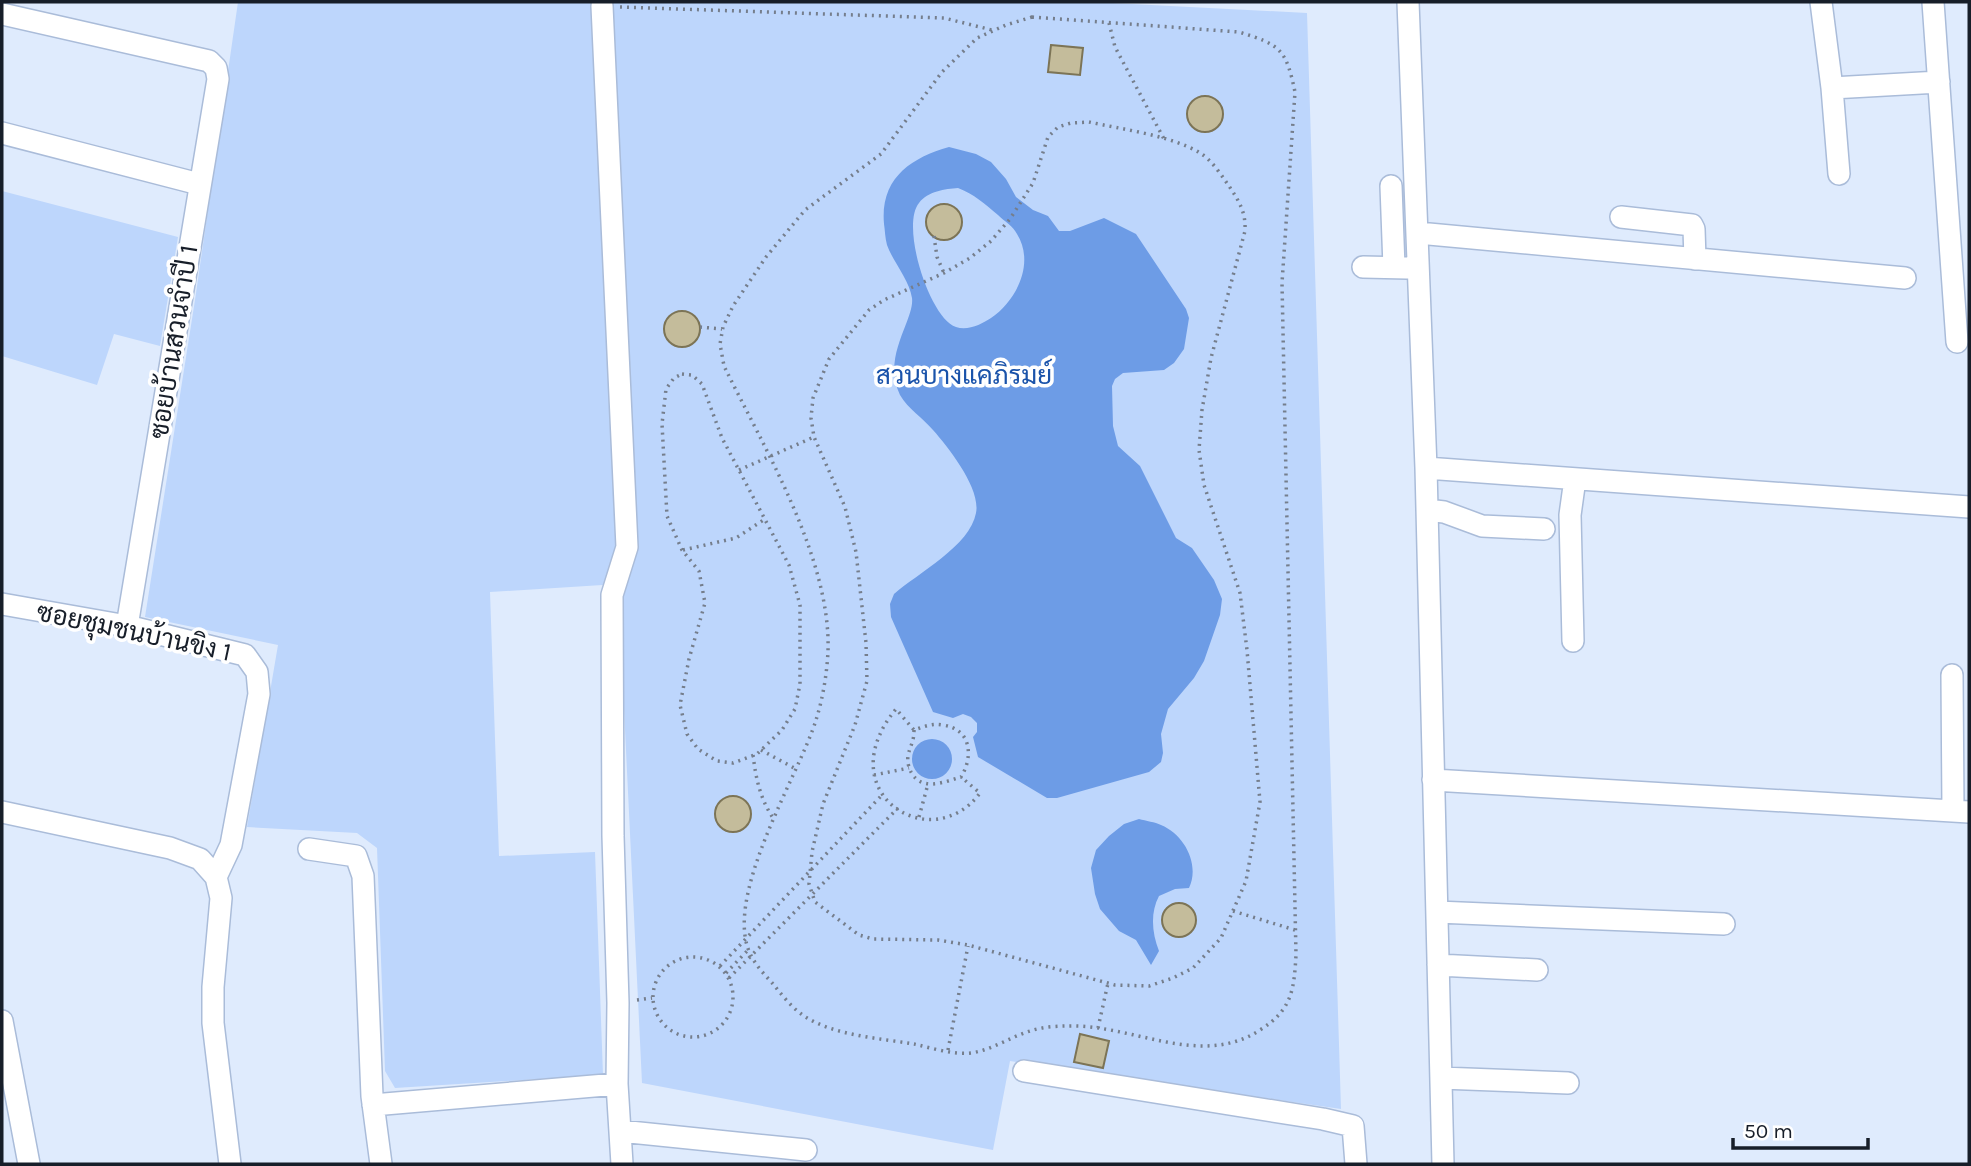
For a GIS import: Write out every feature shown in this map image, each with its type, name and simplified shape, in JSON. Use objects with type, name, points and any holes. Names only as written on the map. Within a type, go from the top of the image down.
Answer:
[{"type":"street","points":[[1408,2],[1426,468],[1443,1164]]},
{"type":"street","points":[[1821,2],[1839,174]]},
{"type":"street","points":[[1933,2],[1957,342]]},
{"type":"street","points":[[602,6],[628,547],[612,595],[612,822],[618,1003],[617,1084],[622,1164]]},
{"type":"street","name":"ซอยบ้านสวนจำปี 1","points":[[2,15],[208,61],[216,68],[218,79],[127,626]]},
{"type":"street","points":[[1832,88],[1939,82]]},
{"type":"street","points":[[2,134],[200,184]]},
{"type":"street","points":[[1391,186],[1394,267]]},
{"type":"street","points":[[1621,217],[1692,225],[1695,259]]},
{"type":"street","points":[[1418,233],[1905,278]]},
{"type":"street","points":[[1363,267],[1419,268]]},
{"type":"street","points":[[1426,468],[1969,507]]},
{"type":"street","points":[[1573,641],[1569,535],[1575,479]]},
{"type":"street","points":[[1427,510],[1444,512],[1482,526],[1544,529]]},
{"type":"street","name":"ซอยชุมชนบ้านขิง 1","points":[[2,604],[127,626],[245,656],[257,672],[259,694],[231,845],[216,877]]},
{"type":"street","points":[[1433,780],[1961,812],[1961,760],[1952,675]]},
{"type":"street","points":[[2,812],[170,848],[200,859],[216,877],[220,898],[213,1023],[230,1164]]},
{"type":"street","points":[[309,849],[356,856],[363,876],[373,1105],[381,1164]]},
{"type":"street","points":[[1437,912],[1724,923]]},
{"type":"street","points":[[1438,965],[1537,970]]},
{"type":"street","points":[[2,1021],[29,1164]]},
{"type":"street","points":[[1024,1071],[1353,1126],[1356,1164]]},
{"type":"street","points":[[1441,1078],[1568,1083]]},
{"type":"street","points":[[373,1105],[617,1084]]},
{"type":"street","points":[[620,1131],[806,1150]]},
{"type":"path","points":[[602,6],[944,18],[994,30]]},
{"type":"path","points":[[1032,17],[1239,32],[1263,39],[1280,50],[1288,62],[1295,92],[1282,283],[1294,988],[1287,1005],[1272,1023],[1248,1038],[1215,1047],[1190,1047],[1098,1028],[1050,1027],[966,1054],[843,1031],[803,1016],[786,1000],[751,956],[745,940],[743,919],[748,895],[773,818],[816,721],[828,652],[827,620],[816,570],[789,499],[724,366],[720,344],[723,329],[733,306],[766,257],[805,210],[881,153],[942,72],[977,38],[994,30],[1032,17]]},
{"type":"path","points":[[1109,23],[1115,47],[1164,139]]},
{"type":"path","points":[[1089,122],[1164,139],[1201,153],[1219,172],[1246,216],[1245,231],[1212,358],[1202,410],[1199,450],[1204,485],[1240,593],[1248,649],[1259,802],[1246,881],[1221,938],[1194,968],[1149,986],[1108,983],[968,945],[938,940],[873,939],[859,936],[815,902],[809,884],[812,852],[822,804],[855,725],[867,681],[866,643],[856,552],[845,507],[814,437],[811,418],[813,398],[830,359],[869,310],[884,300],[944,273],[980,250],[1010,219],[1033,183],[1048,137],[1058,127],[1070,123],[1089,122]]},
{"type":"path","points":[[934,236],[937,257],[944,273]]},
{"type":"path","points":[[700,327],[723,329]]},
{"type":"path","points":[[682,374],[692,375],[702,384],[722,438],[739,470],[789,565],[800,605],[800,684],[796,709],[782,730],[761,750],[733,763],[717,761],[698,749],[687,734],[680,705],[689,659],[705,603],[699,571],[682,550],[667,516],[662,424],[666,389],[674,378],[682,374]]},
{"type":"path","points":[[739,470],[814,437]]},
{"type":"path","points":[[682,550],[736,538],[765,519]]},
{"type":"path","points":[[896,709],[914,730],[914,742],[908,756],[909,768],[914,778],[928,784],[961,777],[980,793],[964,810],[948,817],[919,817],[898,808],[882,795],[876,786],[873,751],[878,735],[896,709]]},
{"type":"path","points":[[914,730],[929,725],[942,725],[952,728],[962,736],[967,743],[970,757],[961,777]]},
{"type":"path","points":[[761,750],[796,769]]},
{"type":"path","points":[[753,755],[763,803],[773,818]]},
{"type":"path","points":[[874,775],[909,768]]},
{"type":"path","points":[[919,817],[928,784]]},
{"type":"path","points":[[720,966],[882,795]]},
{"type":"path","points":[[729,979],[898,808]]},
{"type":"path","points":[[1233,911],[1295,930]]},
{"type":"path","points":[[948,1051],[968,945]]},
{"type":"path","points":[[726,973],[749,949]]},
{"type":"path","points":[[692,956],[705,958],[720,966],[732,985],[734,999],[731,1013],[723,1024],[713,1033],[685,1037],[662,1023],[652,998],[654,985],[668,964],[692,956]]},
{"type":"path","points":[[1098,1028],[1108,983]]},
{"type":"green space","name":"สวนบางแคภิรมย์","points":[[238,2],[1093,2],[1307,13],[1341,1109],[1010,1061],[993,1150],[642,1083],[618,584],[490,592],[499,856],[595,852],[603,1075],[395,1088],[385,1071],[377,848],[357,833],[247,827],[278,645],[145,617]]},
{"type":"green space","points":[[2,191],[178,237],[160,346],[114,334],[97,385],[2,356]]},
{"type":"water","points":[[949,147],[976,154],[991,162],[1006,179],[1016,197],[1033,210],[1048,216],[1059,231],[1070,231],[1104,218],[1136,234],[1186,309],[1189,318],[1184,349],[1174,363],[1164,370],[1123,373],[1115,379],[1112,386],[1113,426],[1118,446],[1140,466],[1176,538],[1192,548],[1214,580],[1222,599],[1220,615],[1204,661],[1194,678],[1168,709],[1161,734],[1161,762],[1149,772],[1057,798],[1047,798],[978,757],[973,737],[977,732],[977,723],[971,717],[963,714],[953,718],[933,712],[891,617],[890,604],[894,594],[954,548],[972,525],[976,513],[974,492],[962,469],[940,438],[903,400],[896,386],[894,368],[897,350],[912,298],[908,284],[887,245],[884,208],[887,195],[900,173],[910,164]],"holes":[[[958,188],[984,203],[1013,228],[1022,245],[1024,257],[1021,280],[1009,301],[987,320],[965,328],[956,327],[946,320],[937,307],[921,271],[913,231],[914,215],[923,199],[932,193]]]},
{"type":"water","points":[[932,739],[940,740],[946,745],[951,751],[951,767],[946,773],[940,778],[932,779],[924,778],[918,773],[913,767],[912,759],[913,751],[918,745],[924,740]]},
{"type":"water","points":[[1139,819],[1161,825],[1177,836],[1188,852],[1193,870],[1189,888],[1175,889],[1159,896],[1153,923],[1159,951],[1151,965],[1136,940],[1119,931],[1100,909],[1091,868],[1096,850],[1109,836],[1124,824]]},
{"type":"building","points":[[1051,45],[1083,48],[1080,75],[1048,72]]},
{"type":"building","points":[[1205,96],[1217,102],[1223,114],[1217,126],[1205,132],[1193,126],[1187,114],[1193,102]]},
{"type":"building","points":[[944,204],[956,210],[962,222],[956,234],[944,240],[932,234],[926,222],[932,210]]},
{"type":"building","points":[[682,311],[694,317],[700,329],[694,341],[682,347],[670,341],[664,329],[670,317]]},
{"type":"building","points":[[733,796],[745,802],[751,814],[745,826],[733,832],[721,826],[715,814],[721,802]]},
{"type":"building","points":[[1179,903],[1191,908],[1196,920],[1191,932],[1179,937],[1167,932],[1162,920],[1167,908]]},
{"type":"building","points":[[1080,1034],[1109,1041],[1103,1068],[1074,1062]]}]
